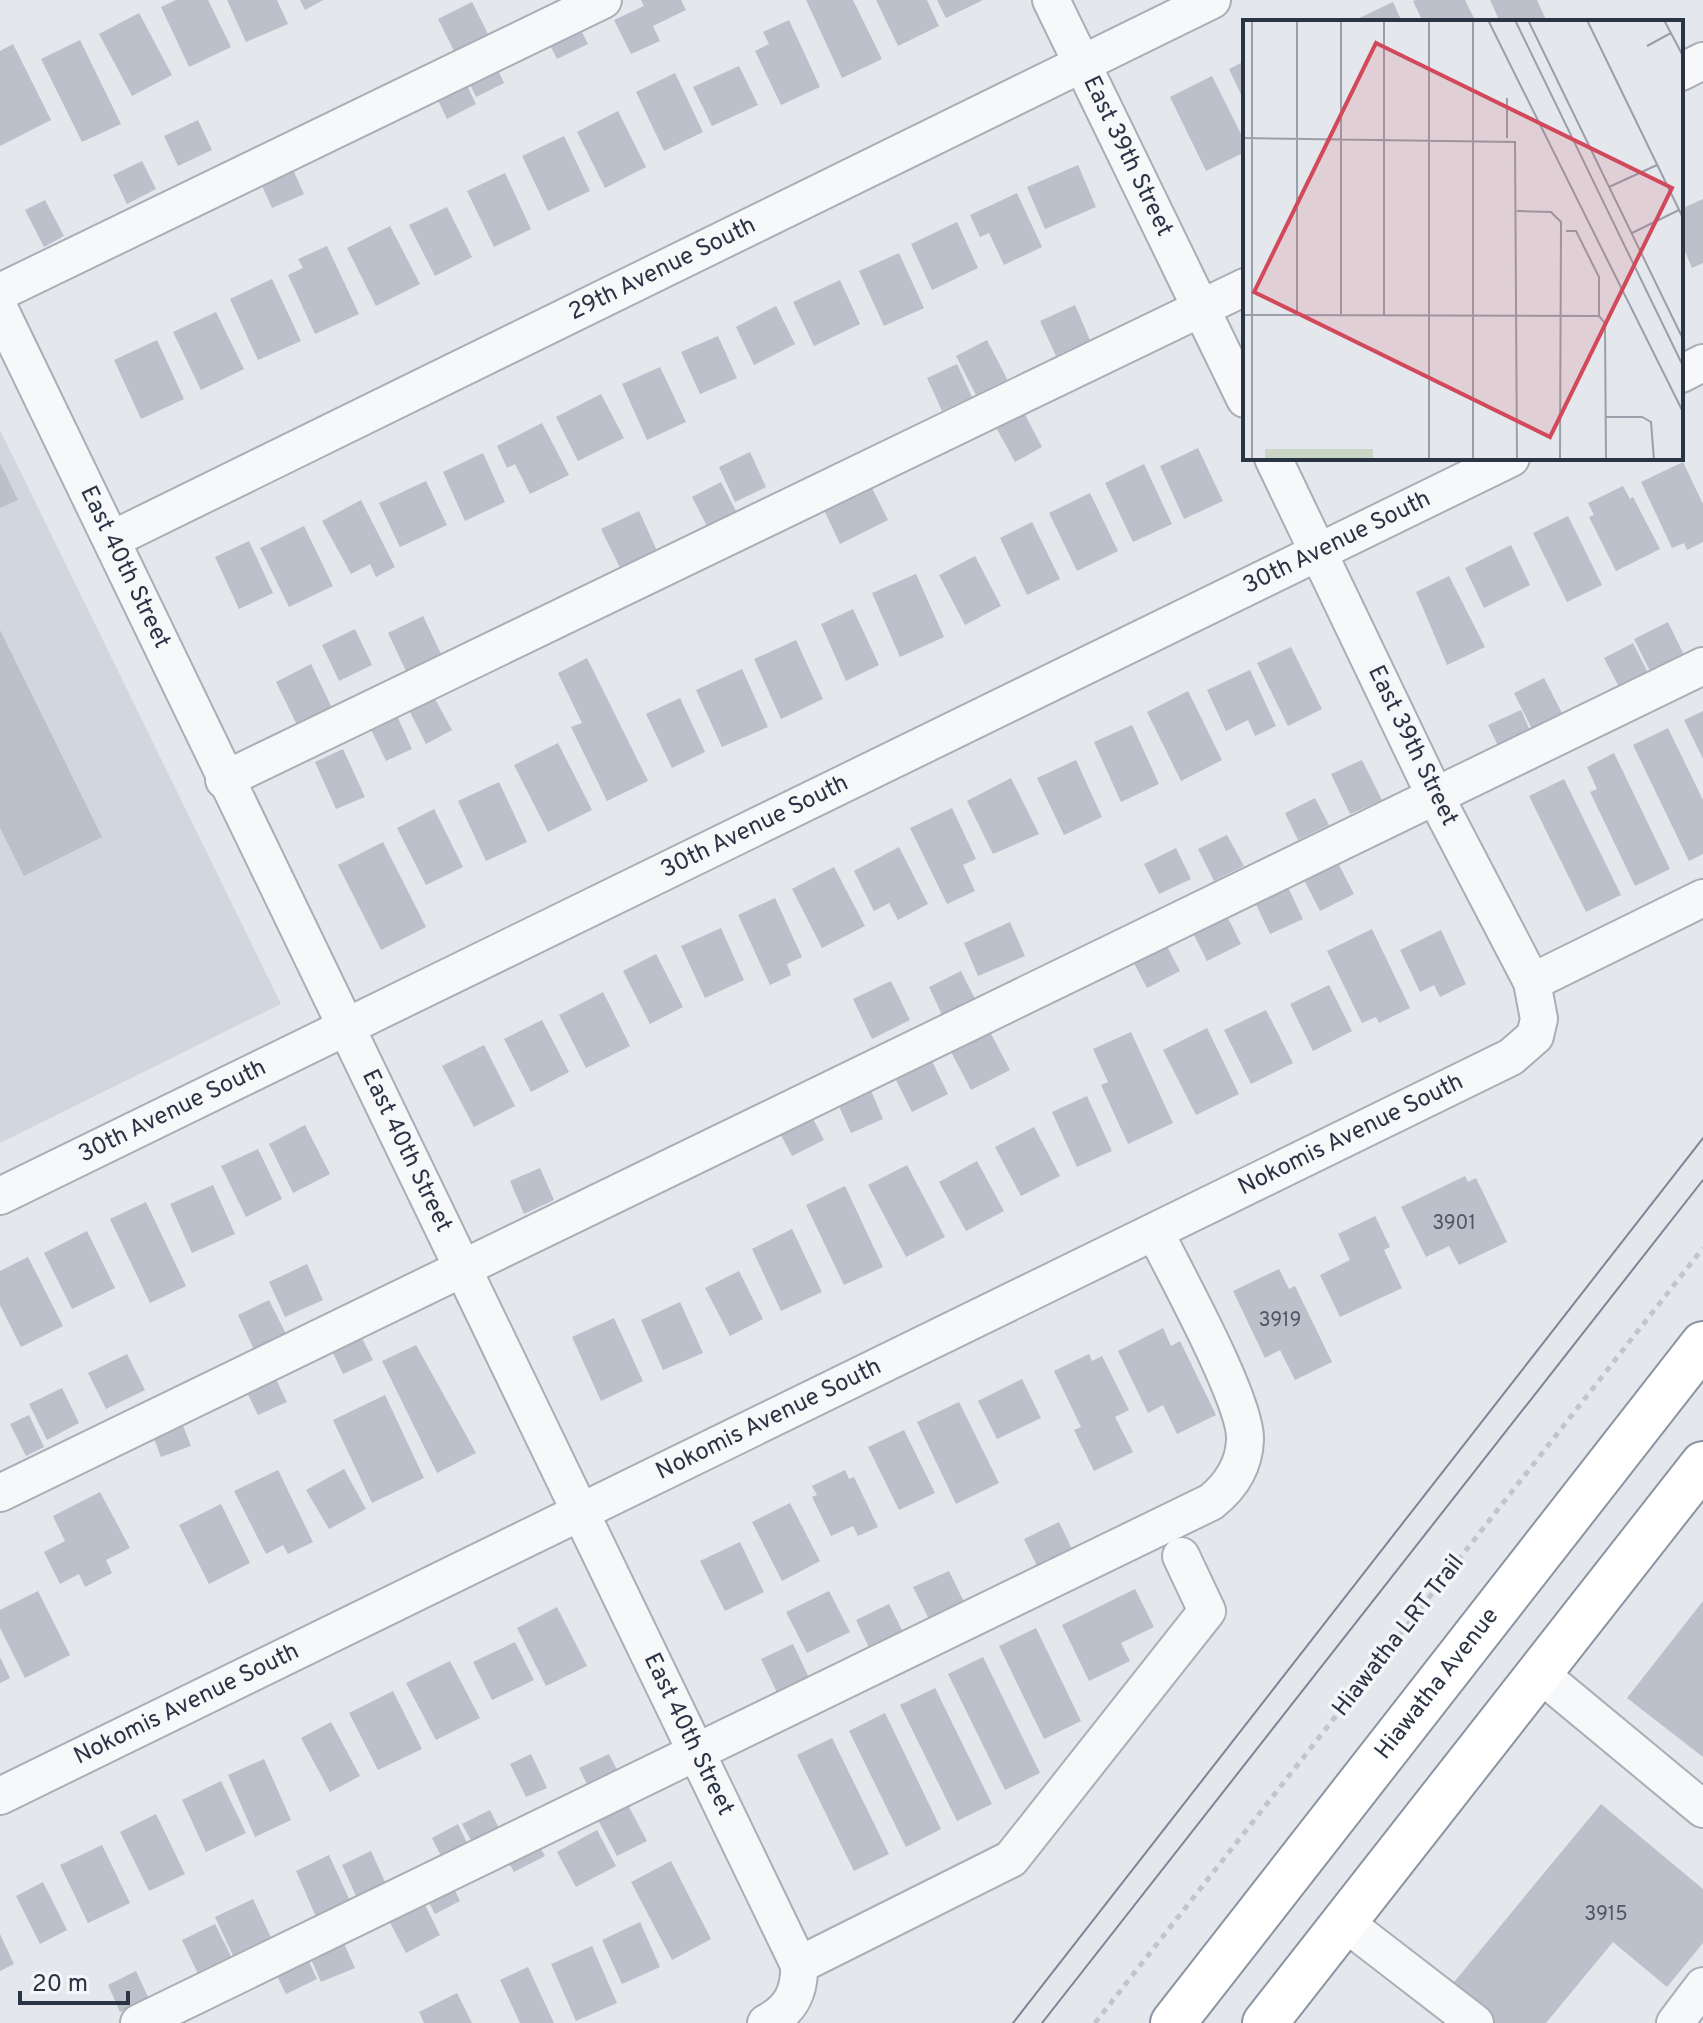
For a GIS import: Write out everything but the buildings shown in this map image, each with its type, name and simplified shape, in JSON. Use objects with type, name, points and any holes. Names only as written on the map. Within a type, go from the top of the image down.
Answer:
[{"type":"highway","name":"Hiawatha Avenue","points":[[1173,2023],[1703,1344]]},
{"type":"highway","points":[[1265,2023],[1703,1464]]},
{"type":"street","points":[[0,292],[603,0]]},
{"type":"street","name":"East 39th Street","points":[[1051,0],[1243,395]]},
{"type":"street","name":"29th Avenue South","points":[[113,539],[1212,0]]},
{"type":"street","points":[[1683,71],[1703,61]]},
{"type":"street","points":[[224,780],[1243,288]]},
{"type":"street","name":"East 40th Street","points":[[0,310],[113,539],[224,780],[581,1512],[695,1752],[797,1981]]},
{"type":"street","points":[[1683,373],[1703,363]]},
{"type":"street","name":"East 39th Street","points":[[1274,460],[1435,796],[1532,982],[1539,1019],[1535,1036]]},
{"type":"street","name":"30th Avenue South","points":[[0,1196],[344,1025],[1507,460]]},
{"type":"street","points":[[0,1493],[1703,666]]},
{"type":"street","points":[[1532,982],[1703,898]]},
{"type":"street","name":"Nokomis Avenue South","points":[[0,1796],[1511,1057],[1535,1036]]},
{"type":"street","points":[[139,2023],[1211,1502],[1227,1489],[1243,1457],[1243,1418],[1155,1232]]},
{"type":"street","points":[[766,2023],[787,2009],[797,1981],[1011,1859],[1207,1611],[1181,1556]]},
{"type":"street","points":[[1539,1673],[1703,1809]]},
{"type":"street","points":[[1344,1922],[1475,2023]]},
{"type":"street","points":[[1675,2023],[1703,1986]]},
{"type":"path","name":"Hiawatha LRT Trail","points":[[1095,2023],[1703,1248]]},
{"type":"shaded area","points":[[0,430],[281,1004],[0,1143]]},
{"type":"tram line","points":[[1013,2023],[1703,1138]]},
{"type":"tram line","points":[[1042,2023],[1703,1180]]}]
